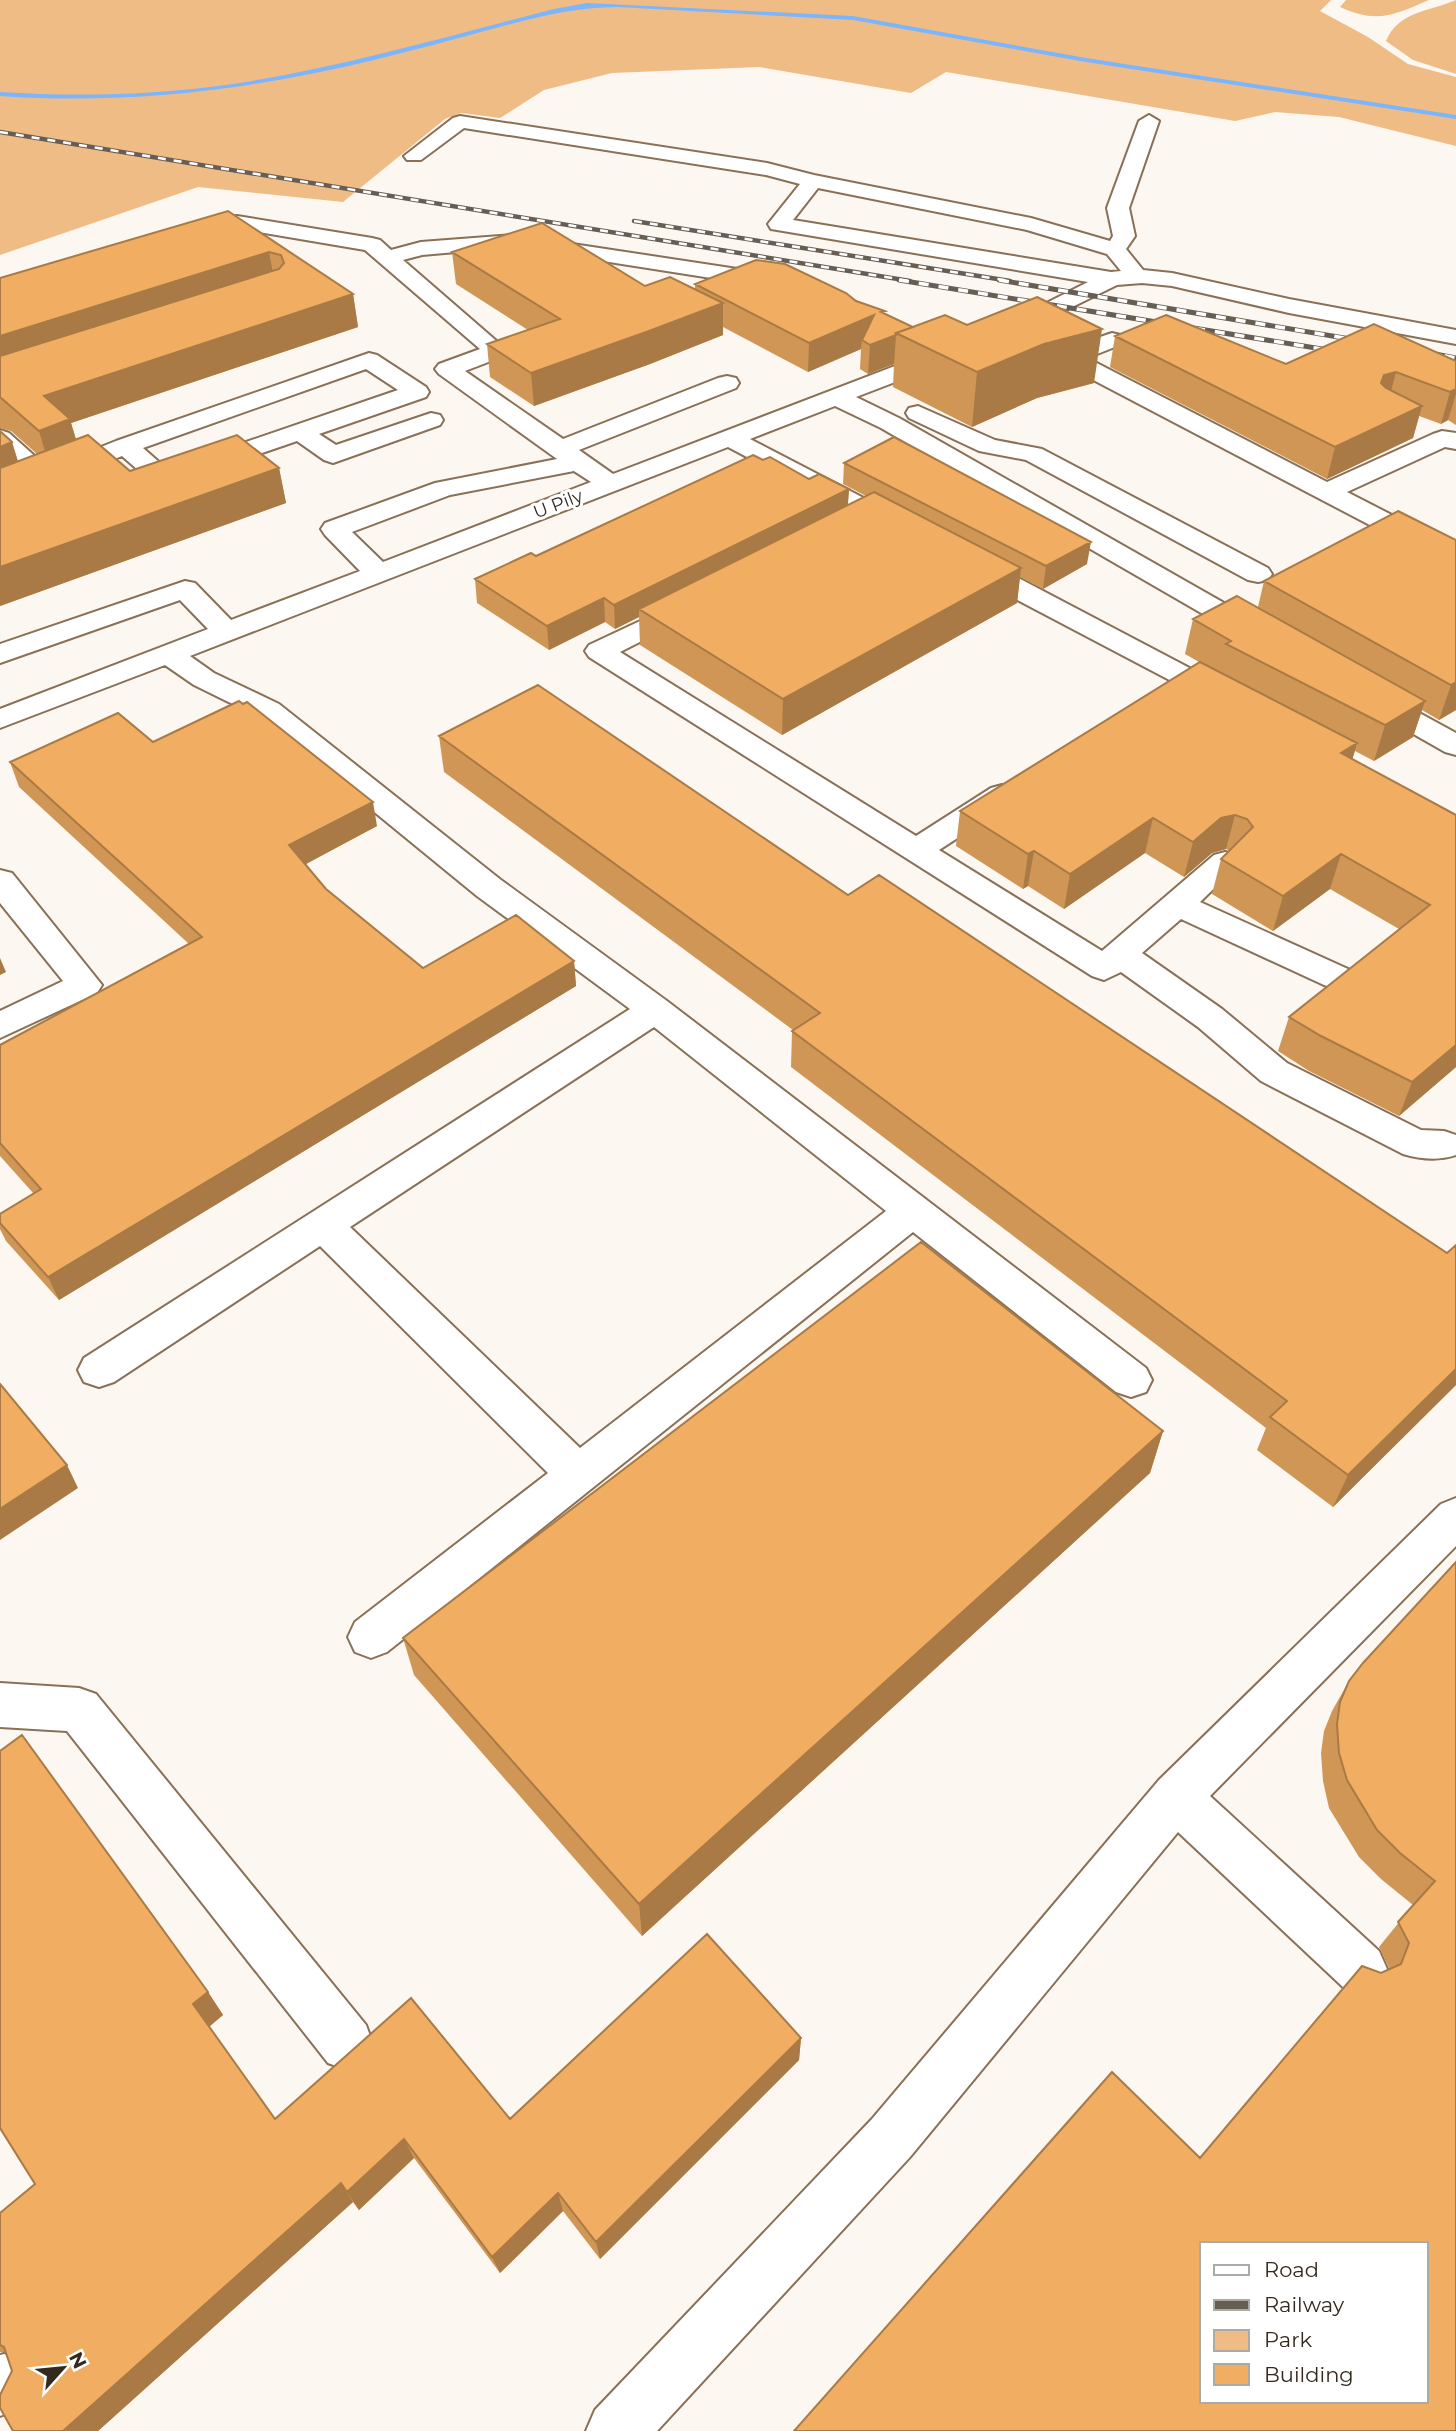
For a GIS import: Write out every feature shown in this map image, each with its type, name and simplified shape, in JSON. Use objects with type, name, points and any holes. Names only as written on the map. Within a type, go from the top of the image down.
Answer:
[{"type":"street","points":[[1115,249],[1124,236],[1118,208],[1149,121]]},
{"type":"street","points":[[414,156],[460,122],[767,169],[813,181],[1031,224],[1115,249]]},
{"type":"street","points":[[813,181],[779,224],[1123,276],[1165,277],[1232,294],[1456,337]]},
{"type":"street","points":[[237,222],[372,245],[496,351],[447,369],[610,484]]},
{"type":"street","points":[[387,258],[421,249],[513,242],[794,284]]},
{"type":"street","points":[[1115,249],[1123,276]]},
{"type":"street","name":"U Pily","points":[[0,719],[846,393],[1123,276]]},
{"type":"street","points":[[1067,357],[1112,340]]},
{"type":"street","points":[[967,343],[1067,357],[1456,559]]},
{"type":"street","points":[[0,497],[125,446],[369,360],[417,392],[163,479],[125,446]]},
{"type":"street","points":[[379,574],[334,529],[444,488],[570,456],[727,383]]},
{"type":"street","points":[[846,393],[909,409],[988,446],[1033,454],[1258,573]]},
{"type":"street","points":[[846,393],[890,423],[1275,644]]},
{"type":"street","points":[[300,432],[332,455],[431,420]]},
{"type":"street","points":[[1409,424],[1449,440]]},
{"type":"street","points":[[0,438],[44,479]]},
{"type":"street","points":[[730,438],[933,545],[1175,685],[1251,712]]},
{"type":"street","points":[[1326,492],[1449,440]]},
{"type":"street","points":[[836,532],[873,513]]},
{"type":"street","points":[[0,654],[185,589],[228,632]]},
{"type":"street","points":[[711,594],[600,651],[1104,968],[1225,862]]},
{"type":"street","points":[[169,655],[204,679],[268,710],[489,888],[655,1010],[1131,1380]]},
{"type":"street","points":[[1348,685],[1456,746]]},
{"type":"street","points":[[916,850],[1021,782]]},
{"type":"street","points":[[0,881],[85,985],[0,1026]]},
{"type":"street","points":[[1177,904],[1336,977]]},
{"type":"street","points":[[1120,954],[1210,1018],[1274,1072],[1416,1144],[1452,1146]]},
{"type":"street","points":[[99,1370],[655,1010]]},
{"type":"street","points":[[372,1637],[913,1211]]},
{"type":"street","points":[[323,1225],[577,1473]]},
{"type":"street","points":[[616,2431],[891,2138],[1176,1797],[1456,1517]]},
{"type":"street","points":[[0,1705],[79,1710],[347,2044]]},
{"type":"street","points":[[1176,1797],[1361,1969]]},
{"type":"green space","points":[[0,0],[1331,0],[1320,11],[1368,37],[1408,64],[1456,77],[1456,146],[1339,117],[1275,112],[1235,121],[946,72],[911,93],[759,67],[612,73],[544,90],[500,118],[461,113],[445,119],[343,202],[198,187],[0,255]]},
{"type":"green space","points":[[1346,0],[1429,0],[1406,10],[1375,16],[1340,7]]},
{"type":"green space","points":[[1456,0],[1456,74],[1413,60],[1386,41],[1406,18]]},
{"type":"building","points":[[228,211],[353,294],[44,396],[70,419],[39,431],[0,397],[0,356],[279,269],[284,263],[281,255],[269,252],[0,336],[0,278]]},
{"type":"building","points":[[542,223],[645,286],[670,277],[723,303],[531,373],[487,344],[560,319],[452,252]]},
{"type":"building","points":[[756,260],[785,264],[913,327],[870,345],[862,340],[874,315],[809,343],[695,284]]},
{"type":"building","points":[[1037,297],[1102,329],[1044,344],[977,372],[896,333],[945,315],[967,325]]},
{"type":"building","points":[[1166,315],[1286,364],[1374,324],[1456,361],[1456,389],[1450,392],[1396,372],[1384,375],[1381,383],[1386,388],[1422,406],[1335,447],[1115,336]]},
{"type":"building","points":[[0,431],[12,442],[0,447]]},
{"type":"building","points":[[88,435],[130,471],[237,435],[279,468],[0,567],[0,468]]},
{"type":"building","points":[[894,437],[1091,542],[1046,566],[844,463]]},
{"type":"building","points":[[753,455],[763,460],[770,457],[809,479],[819,474],[849,489],[614,605],[604,598],[547,626],[475,579],[531,553],[536,556]]},
{"type":"building","points":[[874,492],[1021,568],[783,699],[639,609]]},
{"type":"building","points":[[1398,511],[1456,540],[1456,682],[1451,685],[1264,581]]},
{"type":"building","points":[[1237,596],[1425,701],[1385,725],[1226,644],[1231,641],[1193,619]]},
{"type":"building","points":[[1200,662],[1357,743],[1341,753],[1456,815],[1456,1045],[1412,1082],[1289,1017],[1430,905],[1341,854],[1283,896],[1221,859],[1253,827],[1247,819],[1235,815],[1221,818],[1193,842],[1153,818],[1070,874],[1034,851],[1028,854],[960,811]]},
{"type":"building","points":[[538,685],[848,895],[879,875],[1447,1253],[1456,1245],[1456,1369],[1348,1475],[1270,1417],[1287,1401],[792,1031],[820,1013],[439,736]]},
{"type":"building","points":[[239,701],[243,704],[247,702],[373,802],[289,845],[326,889],[423,968],[516,915],[574,961],[48,1277],[0,1223],[0,1214],[41,1189],[0,1143],[0,1045],[202,937],[10,762],[118,713],[153,742]]},
{"type":"building","points":[[921,1242],[1163,1431],[639,1904],[403,1638]]},
{"type":"building","points":[[0,1384],[67,1465],[0,1509]]},
{"type":"building","points":[[1456,1562],[1456,2431],[794,2431],[1112,2072],[1200,2158],[1362,1966],[1381,1973],[1401,1964],[1409,1943],[1398,1922],[1435,1881],[1377,1830],[1347,1780],[1339,1753],[1337,1724],[1340,1702],[1349,1681]]},
{"type":"building","points":[[22,1735],[208,1992],[193,2004],[275,2119],[411,1998],[510,2119],[707,1934],[801,2038],[596,2242],[558,2193],[492,2257],[404,2139],[347,2192],[341,2183],[63,2431],[13,2431],[0,2408],[0,2395],[12,2371],[4,2347],[0,2345],[0,2213],[35,2184],[0,2128],[0,1751]]},
{"type":"waterway","points":[[0,94],[116,97],[233,86],[325,69],[554,11],[587,5],[617,5],[853,18],[1086,60],[1456,117]]},
{"type":"railway","points":[[0,132],[910,281]]},
{"type":"railway","points":[[634,221],[1010,281]]},
{"type":"railway","points":[[899,280],[1340,352]]},
{"type":"railway","points":[[999,280],[1362,341]]},
{"type":"railway","points":[[1425,352],[1456,358]]}]
